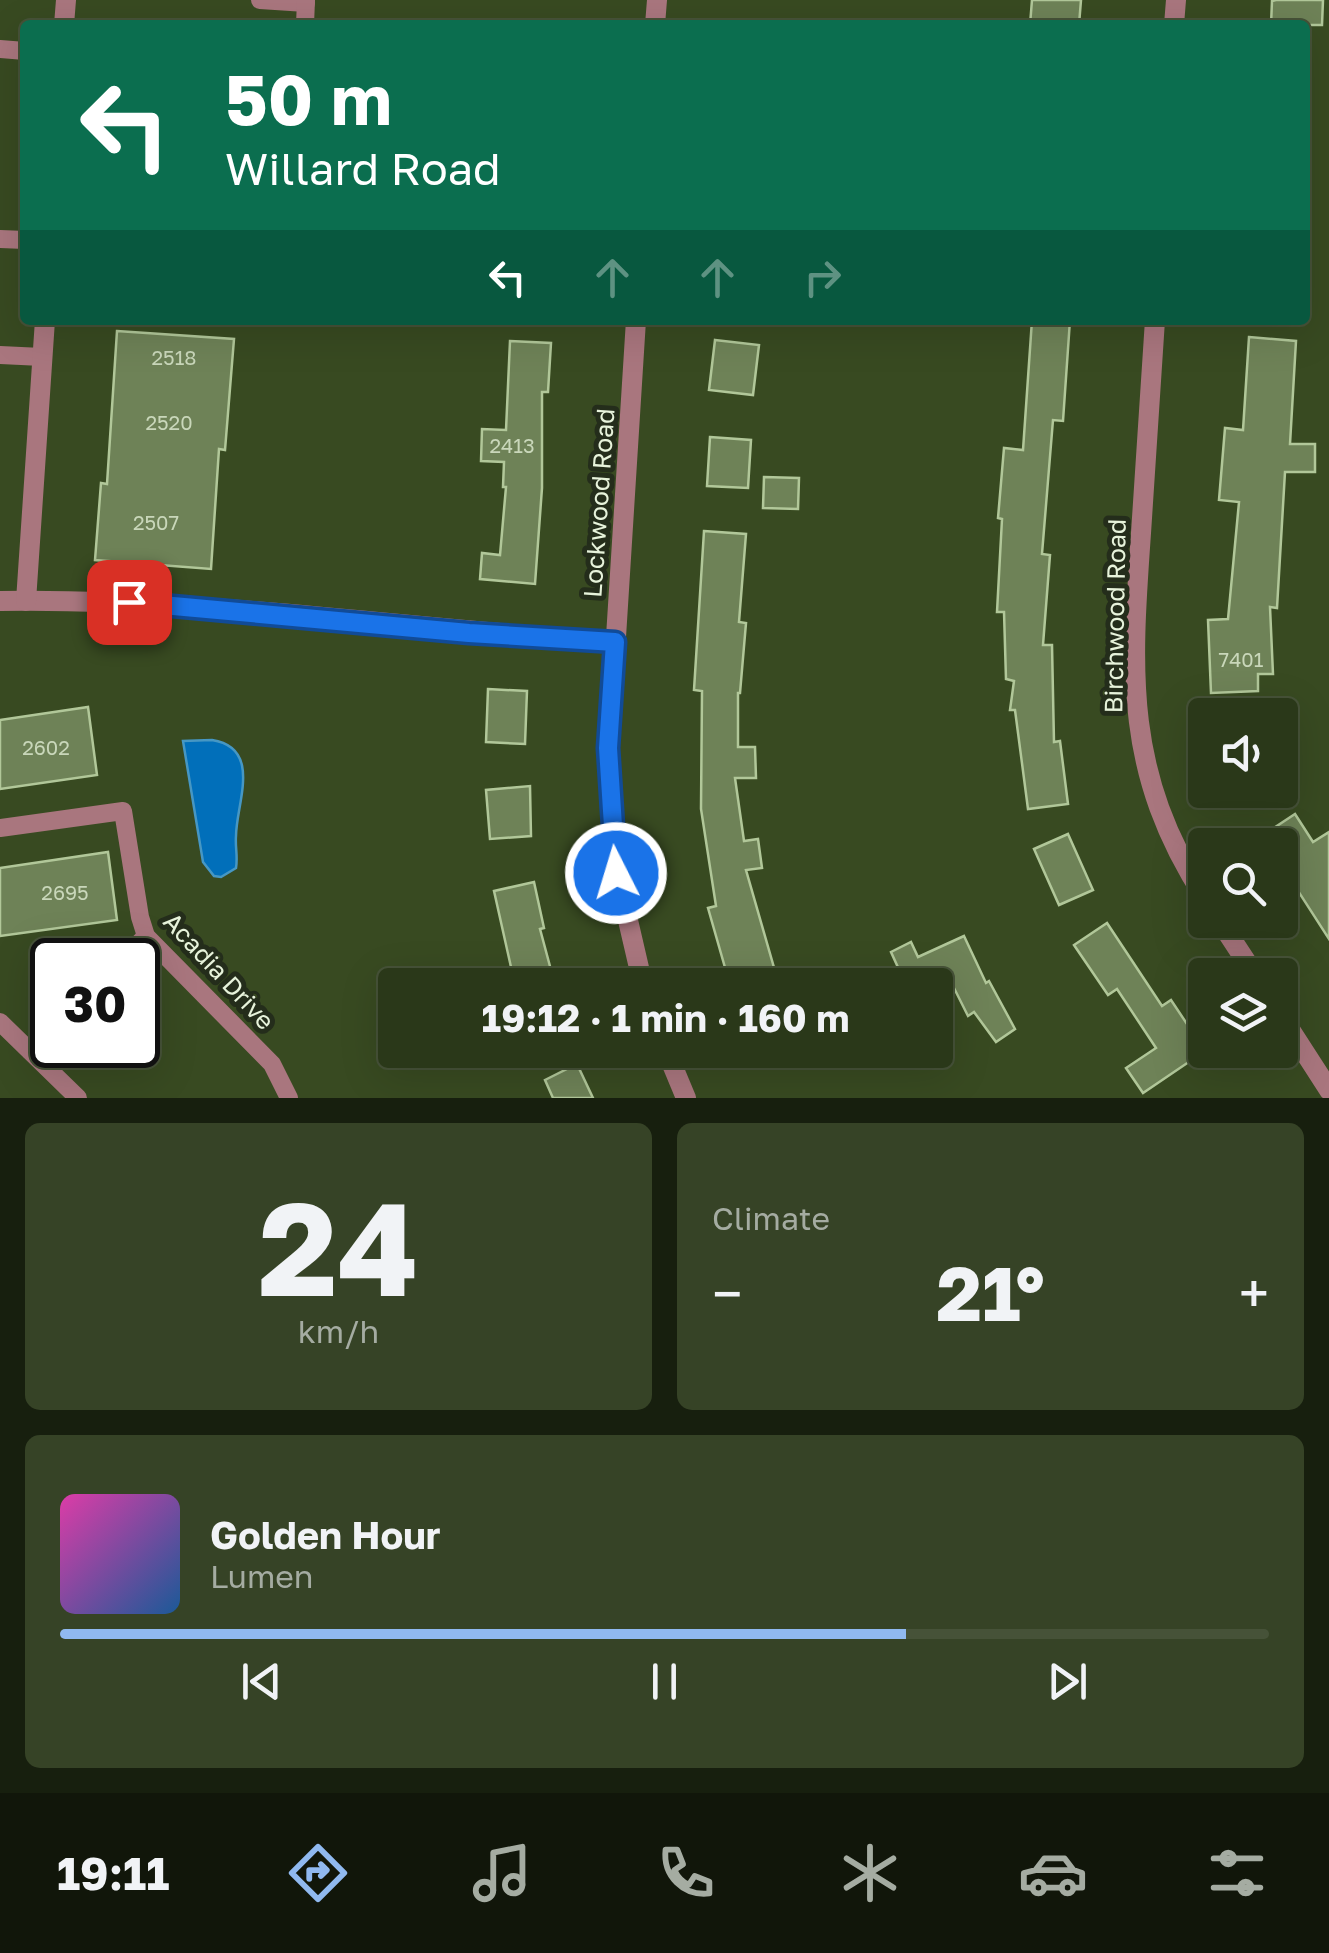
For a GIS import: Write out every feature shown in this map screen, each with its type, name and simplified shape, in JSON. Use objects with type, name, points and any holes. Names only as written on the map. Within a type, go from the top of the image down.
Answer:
[{"type":"street","points":[[26,601],[45,325]]},
{"type":"street","name":"Lockwood Road","points":[[636,325],[608,748],[616,873],[639,968]]},
{"type":"street","name":"Birchwood Road","points":[[1155,325],[1135,615],[1134,691],[1140,740],[1153,793],[1188,869]]},
{"type":"street","points":[[0,601],[133,602],[469,633],[615,642]]},
{"type":"street","points":[[1298,1042],[1329,1090]]},
{"type":"street","points":[[674,1068],[686,1098]]},
{"type":"lane","points":[[260,0],[306,1]]},
{"type":"lane","points":[[0,355],[42,357]]},
{"type":"lane","name":"Acadia Drive","points":[[0,828],[124,812],[146,936],[272,1064],[289,1098]]},
{"type":"lane","points":[[0,1022],[30,1051]]},
{"type":"lane","points":[[47,1068],[78,1098]]},
{"type":"water","points":[[212,740],[228,745],[237,754],[243,779],[236,868],[221,877],[214,876],[203,862],[183,741]]},
{"type":"building","points":[[1032,0],[1081,0],[1079,20],[1030,20]]},
{"type":"building","points":[[1323,0],[1322,25],[1310,25],[1310,20],[1271,20],[1272,1]]},
{"type":"building","points":[[1032,325],[1070,325],[1063,421],[1053,420],[1042,554],[1050,555],[1043,645],[1052,645],[1054,742],[1060,741],[1068,804],[1028,809],[1015,710],[1010,710],[1014,681],[1006,679],[1004,612],[997,612],[1002,519],[998,518],[1004,448],[1023,450]]},
{"type":"building","points":[[117,331],[234,339],[225,450],[219,449],[211,569],[95,560],[101,483],[107,484]]},
{"type":"building","points":[[1249,337],[1296,341],[1290,444],[1315,444],[1315,472],[1285,472],[1277,608],[1270,607],[1273,674],[1258,674],[1258,691],[1211,693],[1208,620],[1228,619],[1239,502],[1219,500],[1225,428],[1243,430]]},
{"type":"building","points":[[715,340],[759,345],[753,395],[709,390]]},
{"type":"building","points":[[510,341],[551,343],[548,392],[542,392],[542,488],[535,584],[480,579],[482,553],[500,555],[506,487],[504,462],[481,461],[482,429],[506,430]]},
{"type":"building","points":[[710,437],[751,440],[748,488],[707,486]]},
{"type":"building","points":[[764,477],[799,478],[798,509],[763,508]]},
{"type":"building","points":[[704,531],[746,534],[739,622],[746,623],[738,693],[738,747],[755,747],[756,778],[735,778],[744,841],[758,839],[762,868],[746,870],[774,968],[725,968],[708,908],[716,906],[701,809],[702,691],[694,690]]},
{"type":"building","points":[[488,689],[527,691],[525,744],[486,742]]},
{"type":"building","points":[[88,707],[97,775],[0,789],[0,720]]},
{"type":"building","points":[[530,786],[531,836],[490,839],[486,790]]},
{"type":"building","points":[[1295,814],[1313,842],[1329,832],[1329,939],[1298,891],[1298,828],[1274,828]]},
{"type":"building","points":[[1068,834],[1093,890],[1059,905],[1034,849]]},
{"type":"building","points":[[108,852],[117,920],[0,936],[0,868]]},
{"type":"building","points":[[534,882],[550,968],[511,968],[494,891]]},
{"type":"building","points":[[1107,923],[1162,1006],[1171,1000],[1188,1026],[1188,1063],[1143,1093],[1126,1068],[1156,1048],[1117,989],[1108,995],[1074,945]]},
{"type":"building","points":[[964,936],[986,983],[989,981],[1015,1029],[996,1042],[974,1012],[968,1016],[953,986],[953,968],[898,968],[891,952],[911,942],[918,957]]},
{"type":"building","points":[[569,1068],[579,1068],[593,1098],[553,1098],[545,1080]]},
{"type":"route","points":[[129,602],[469,633],[615,642],[608,748],[616,873]]}]
